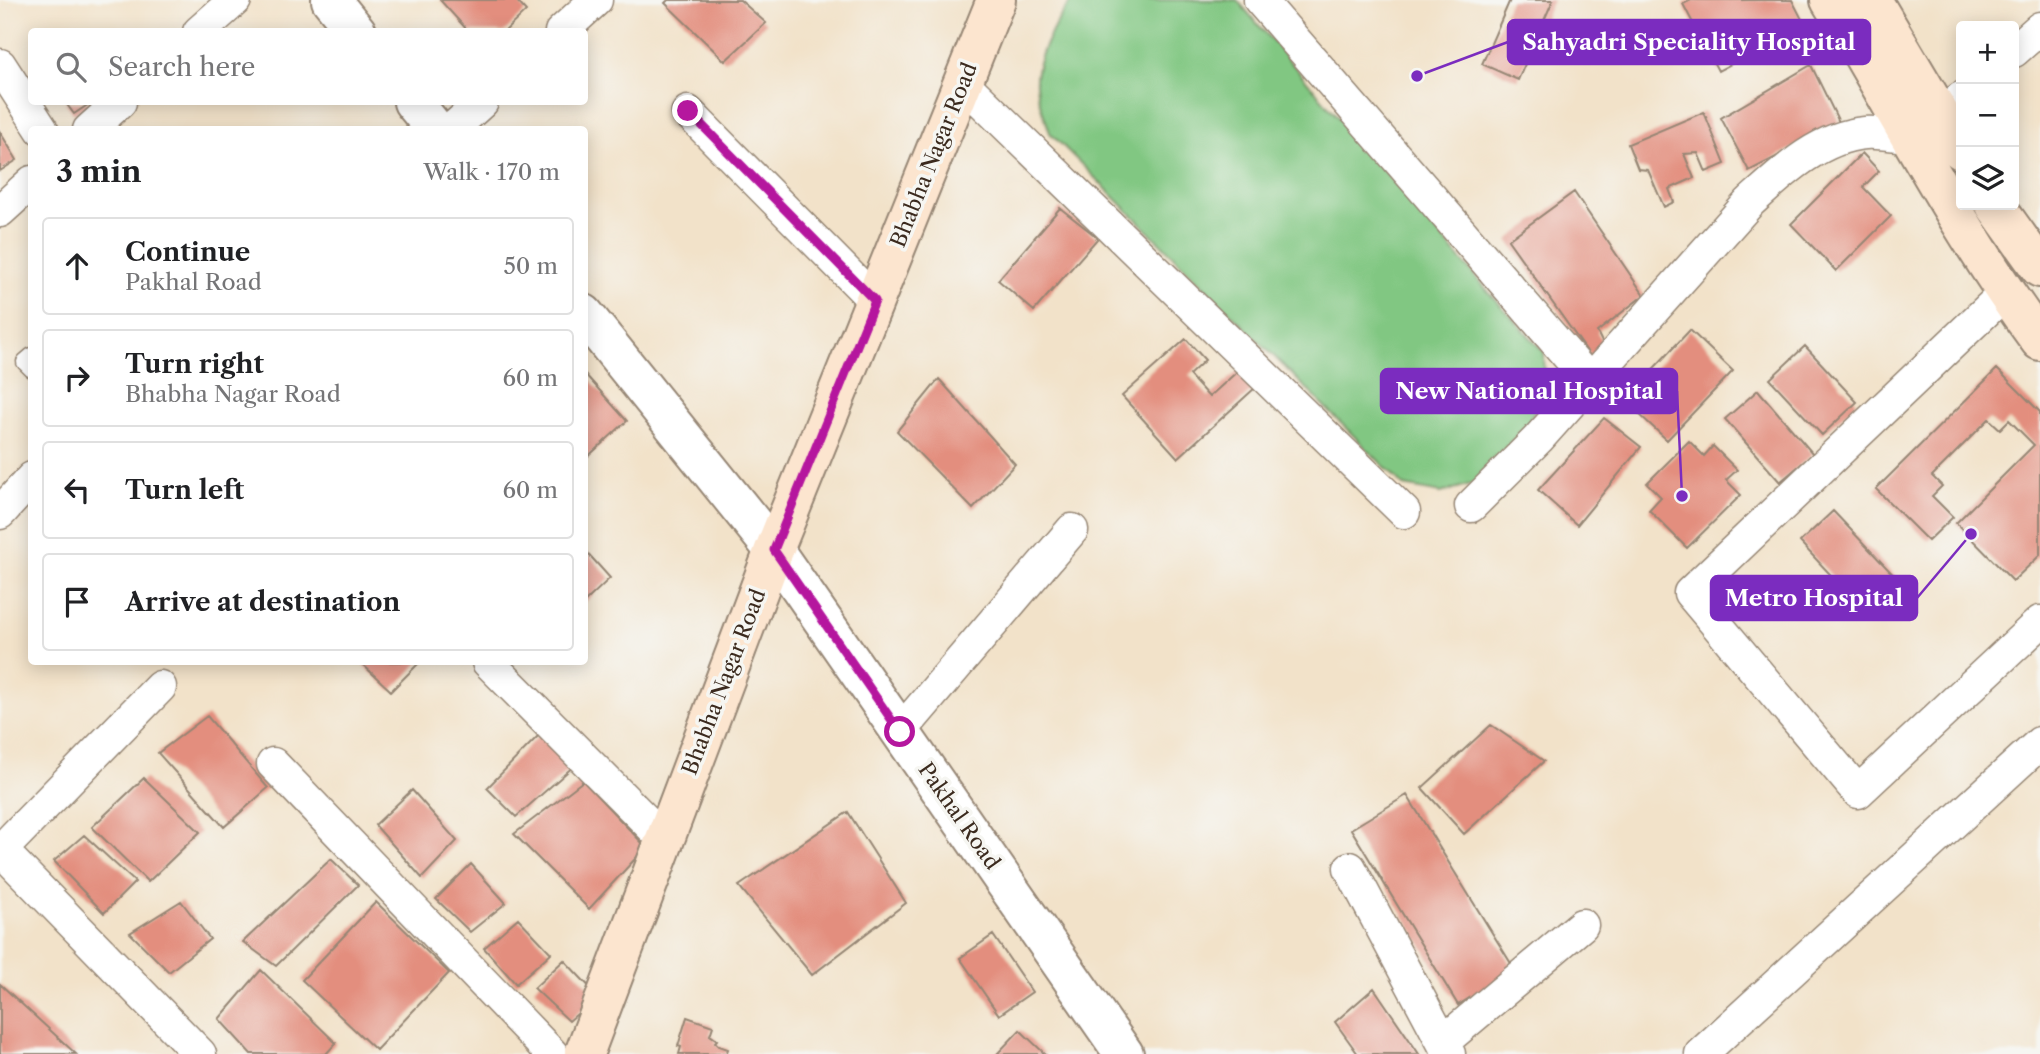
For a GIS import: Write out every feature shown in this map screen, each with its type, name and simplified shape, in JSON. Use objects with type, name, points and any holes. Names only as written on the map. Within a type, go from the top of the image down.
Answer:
[{"type":"main road","name":"Bhabha Nagar Road","points":[[584,1054],[774,550],[996,0]]},
{"type":"main road","points":[[1830,0],[2005,293],[2040,341]]},
{"type":"main road","points":[[1872,0],[1951,107],[1960,147]]},
{"type":"main road","points":[[1998,210],[2040,268]]},
{"type":"street","points":[[204,28],[235,0]]},
{"type":"street","points":[[565,28],[596,0]]},
{"type":"street","points":[[1261,0],[1589,380]]},
{"type":"street","points":[[2019,47],[2040,28]]},
{"type":"street","points":[[0,65],[39,126]]},
{"type":"street","points":[[964,84],[1404,512]]},
{"type":"street","points":[[93,126],[117,105]]},
{"type":"street","points":[[415,105],[433,126]]},
{"type":"street","points":[[455,126],[479,105]]},
{"type":"street","points":[[688,111],[875,301]]},
{"type":"street","points":[[1471,506],[1538,439],[1749,202],[1788,167],[1827,144],[1864,133],[1909,136]]},
{"type":"street","points":[[0,211],[28,186]]},
{"type":"street","points":[[2005,293],[1690,593],[1858,792],[2040,622]]},
{"type":"street","name":"Pakhal Road","points":[[588,319],[774,550],[1124,1054]]},
{"type":"street","points":[[0,513],[28,482]]},
{"type":"street","points":[[900,732],[1072,530]]},
{"type":"street","points":[[491,665],[665,840]]},
{"type":"street","points":[[160,687],[1,849],[185,1049]]},
{"type":"street","points":[[1701,1054],[2040,743]]},
{"type":"street","points":[[273,764],[552,1054]]},
{"type":"street","points":[[1350,868],[1446,1048],[1582,926]]},
{"type":"green space","points":[[1072,0],[1237,0],[1493,297],[1544,352],[1545,388],[1528,424],[1474,483],[1441,493],[1404,486],[1050,133],[1038,97],[1036,75],[1048,40]]},
{"type":"building","points":[[440,0],[516,0],[526,11],[508,28],[465,28]]},
{"type":"building","points":[[668,0],[740,0],[766,23],[725,61],[665,3]]},
{"type":"building","points":[[1510,0],[1553,0],[1518,80],[1482,64]]},
{"type":"building","points":[[1691,0],[1792,0],[1805,25],[1718,71],[1683,4]]},
{"type":"building","points":[[1811,65],[1840,124],[1749,171],[1721,118]]},
{"type":"building","points":[[67,105],[88,105],[74,114]]},
{"type":"building","points":[[1704,112],[1725,164],[1706,172],[1698,153],[1684,154],[1694,178],[1669,189],[1674,202],[1664,207],[1648,170],[1638,169],[1628,144]]},
{"type":"building","points":[[0,132],[17,160],[0,171]]},
{"type":"building","points":[[1862,153],[1879,171],[1863,187],[1891,216],[1836,271],[1791,224]]},
{"type":"building","points":[[1574,192],[1644,295],[1597,332],[1606,350],[1591,357],[1508,240]]},
{"type":"building","points":[[1060,208],[1098,238],[1034,311],[998,280]]},
{"type":"building","points":[[1690,330],[1733,371],[1667,440],[1624,400]]},
{"type":"building","points":[[1186,339],[1205,360],[1189,375],[1209,397],[1239,370],[1255,388],[1178,458],[1122,396]]},
{"type":"building","points":[[1805,346],[1857,402],[1822,435],[1770,379]]},
{"type":"building","points":[[1997,369],[2040,412],[2040,555],[2013,581],[1956,523],[2034,445],[2009,420],[2000,429],[1989,419],[1932,476],[1942,486],[1932,496],[1953,517],[1928,541],[1876,489]]},
{"type":"building","points":[[588,377],[627,421],[588,456]]},
{"type":"building","points":[[939,379],[1015,464],[973,509],[897,431]]},
{"type":"building","points":[[1758,390],[1813,454],[1780,482],[1725,419]]},
{"type":"building","points":[[1604,418],[1641,447],[1577,525],[1538,490]]},
{"type":"building","points":[[1689,441],[1704,456],[1713,446],[1737,470],[1726,480],[1741,495],[1687,548],[1649,510],[1661,497],[1647,483]]},
{"type":"building","points":[[1833,511],[1903,585],[1870,617],[1800,542]]},
{"type":"building","points":[[588,553],[610,578],[588,599]]},
{"type":"building","points":[[363,665],[417,665],[391,691]]},
{"type":"building","points":[[207,716],[268,788],[224,827],[158,753]]},
{"type":"building","points":[[1491,725],[1544,761],[1464,834],[1422,788]]},
{"type":"building","points":[[543,731],[575,765],[516,817],[487,788]]},
{"type":"building","points":[[144,778],[200,832],[148,882],[92,827]]},
{"type":"building","points":[[583,781],[646,847],[589,909],[514,834]]},
{"type":"building","points":[[412,790],[457,841],[422,878],[375,825]]},
{"type":"building","points":[[1407,795],[1515,970],[1458,1005],[1351,829]]},
{"type":"building","points":[[848,812],[906,903],[812,975],[739,886]]},
{"type":"building","points":[[84,835],[135,882],[104,913],[54,861]]},
{"type":"building","points":[[331,859],[358,885],[276,966],[243,942]]},
{"type":"building","points":[[471,864],[506,903],[470,932],[436,899]]},
{"type":"building","points":[[181,901],[210,939],[169,972],[130,933]]},
{"type":"building","points":[[376,902],[449,973],[376,1050],[302,980]]},
{"type":"building","points":[[518,918],[551,953],[516,984],[484,948]]},
{"type":"building","points":[[993,935],[1032,992],[999,1015],[960,958]]},
{"type":"building","points":[[564,960],[598,996],[569,1021],[534,988]]},
{"type":"building","points":[[261,970],[336,1043],[326,1054],[251,1054],[219,1019]]},
{"type":"building","points":[[0,984],[76,1054],[0,1054]]},
{"type":"building","points":[[1374,988],[1419,1054],[1358,1054],[1335,1022]]},
{"type":"building","points":[[687,1017],[713,1026],[710,1035],[717,1040],[715,1042],[719,1046],[728,1049],[726,1054],[679,1054],[681,1047],[678,1046]]},
{"type":"building","points":[[1020,1030],[1045,1054],[997,1054]]},
{"type":"place","name":"Sahyadri Speciality Hospital","points":[[1417,76]]},
{"type":"place","name":"New National Hospital","points":[[1682,496]]},
{"type":"place","name":"Metro Hospital","points":[[1971,534]]},
{"type":"route","points":[[688,111],[875,301],[774,550],[900,732]]}]
